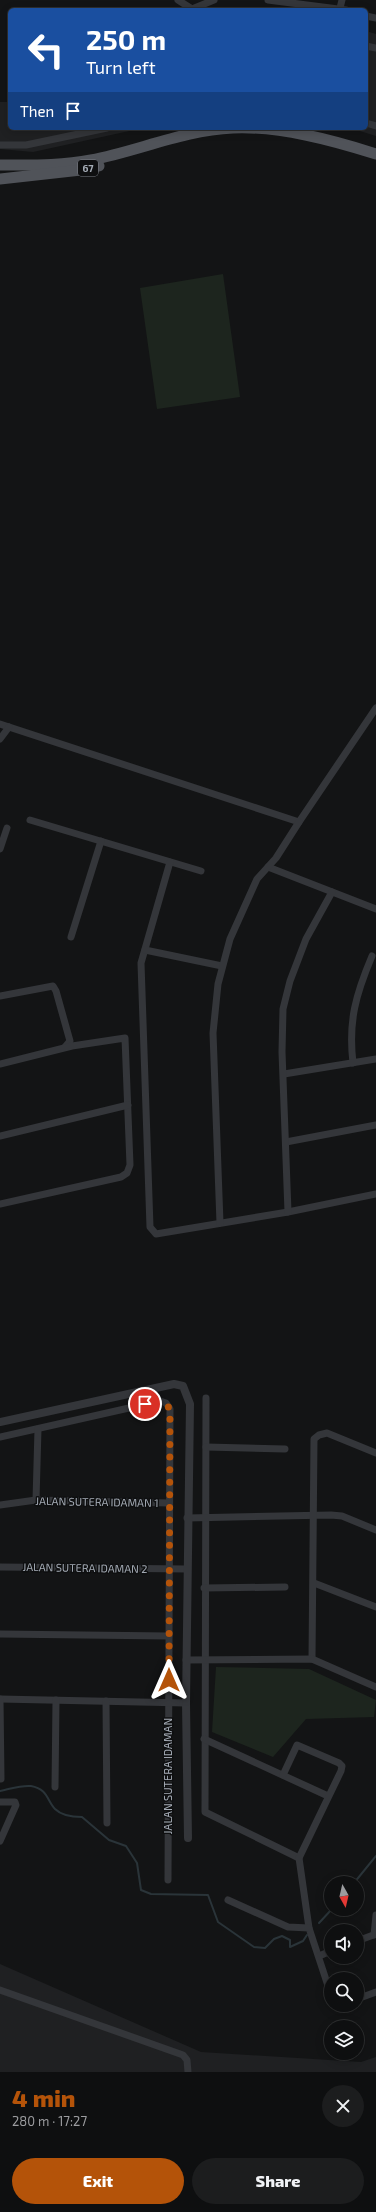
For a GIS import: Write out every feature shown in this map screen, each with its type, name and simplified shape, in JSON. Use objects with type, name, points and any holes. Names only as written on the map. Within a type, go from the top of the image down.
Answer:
[{"type":"main road","name":"67","points":[[0,165],[58,164],[90,161],[202,130]]},
{"type":"main road","name":"67","points":[[270,130],[314,138],[374,153]]},
{"type":"main road","name":"67","points":[[0,179],[81,170],[114,162],[173,139]]},
{"type":"street","points":[[178,0],[190,8]]},
{"type":"street","points":[[194,8],[214,0]]},
{"type":"street","points":[[268,0],[335,8]]},
{"type":"street","points":[[0,145],[26,145],[97,130]]},
{"type":"street","points":[[220,1223],[213,1033],[218,984],[230,939],[257,879],[276,858],[298,822],[376,708]]},
{"type":"street","points":[[0,724],[298,822]]},
{"type":"street","points":[[0,739],[9,727]]},
{"type":"street","points":[[30,820],[201,871]]},
{"type":"street","points":[[0,849],[7,828]]},
{"type":"street","points":[[71,937],[100,841]]},
{"type":"street","points":[[170,862],[141,963],[150,1227],[156,1234],[288,1212],[376,1194]]},
{"type":"street","points":[[268,866],[376,909]]},
{"type":"street","points":[[288,1212],[282,1045],[285,1002],[306,939],[332,892]]},
{"type":"street","points":[[145,950],[222,966]]},
{"type":"street","points":[[353,1063],[351,1033],[352,1016],[358,990],[372,956]]},
{"type":"street","points":[[0,996],[53,986],[56,990],[70,1041],[65,1048]]},
{"type":"street","points":[[0,1064],[65,1048],[125,1038],[130,1165],[127,1173],[121,1177],[0,1204]]},
{"type":"street","points":[[284,1074],[376,1059]]},
{"type":"street","points":[[0,1136],[128,1105]]},
{"type":"street","points":[[286,1142],[376,1125]]},
{"type":"street","points":[[0,1422],[174,1384],[183,1386],[190,1404],[187,1518],[186,1660],[188,1838]]},
{"type":"street","points":[[206,1398],[204,1588],[205,1812],[299,1858]]},
{"type":"street","name":"JALAN SUTERA IDAMAN","points":[[38,1430],[160,1401],[166,1404],[170,1409],[168,1880]]},
{"type":"street","points":[[1,1437],[38,1430],[36,1500]]},
{"type":"street","points":[[312,1659],[314,1583],[314,1439],[319,1435],[327,1433],[376,1453]]},
{"type":"street","points":[[206,1447],[285,1449]]},
{"type":"street","name":"JALAN SUTERA IDAMAN 1","points":[[0,1505],[36,1500],[169,1503]]},
{"type":"street","points":[[187,1518],[314,1515],[342,1516],[376,1530]]},
{"type":"street","name":"JALAN SUTERA IDAMAN 2","points":[[0,1567],[187,1569]]},
{"type":"street","points":[[314,1583],[376,1607]]},
{"type":"street","points":[[204,1588],[284,1587]]},
{"type":"street","points":[[0,1634],[169,1636]]},
{"type":"street","points":[[186,1660],[312,1659],[376,1687]]},
{"type":"street","points":[[1,1779],[0,1699],[186,1703]]},
{"type":"street","points":[[55,1787],[56,1700]]},
{"type":"street","points":[[106,1701],[107,1823]]},
{"type":"street","points":[[204,1740],[328,1796]]},
{"type":"street","points":[[283,1775],[294,1748],[301,1745],[339,1763],[342,1766],[341,1771],[299,1858],[308,1928],[324,1974]]},
{"type":"street","points":[[0,1802],[12,1800],[16,1805],[0,1841]]},
{"type":"street","points":[[228,1900],[288,1926],[308,1928]]},
{"type":"street","points":[[364,1938],[375,1934],[376,1915]]},
{"type":"street","points":[[318,1956],[324,1954]]},
{"type":"street","points":[[0,1990],[184,2055],[187,2060],[188,2072]]},
{"type":"street","points":[[364,1996],[376,1992]]},
{"type":"shaded area","points":[[368,32],[376,34],[376,136],[356,130],[368,130]]},
{"type":"shaded area","points":[[0,102],[8,102],[8,130],[134,130],[33,152],[0,149]]},
{"type":"shaded area","points":[[223,274],[240,397],[157,409],[140,288]]},
{"type":"shaded area","points":[[216,1667],[309,1669],[376,1700],[374,1717],[306,1719],[273,1757],[212,1732]]},
{"type":"shaded area","points":[[0,1964],[201,2052],[361,2062],[376,2057],[376,2072],[0,2072]]},
{"type":"waterway","points":[[0,1791],[27,1786],[41,1790],[44,1792],[52,1806],[61,1813],[68,1816],[82,1817],[109,1840],[126,1846],[137,1863],[141,1890],[151,1894],[208,1895],[218,1922],[254,1947],[265,1948],[274,1939],[282,1936],[290,1940],[290,1947],[303,1941],[307,1935]]},
{"type":"waterway","points":[[360,1876],[376,1856]]},
{"type":"waterway","points":[[319,1923],[326,1916]]},
{"type":"route","points":[[145,1404],[160,1401],[166,1404],[170,1409],[169,1680]]}]
